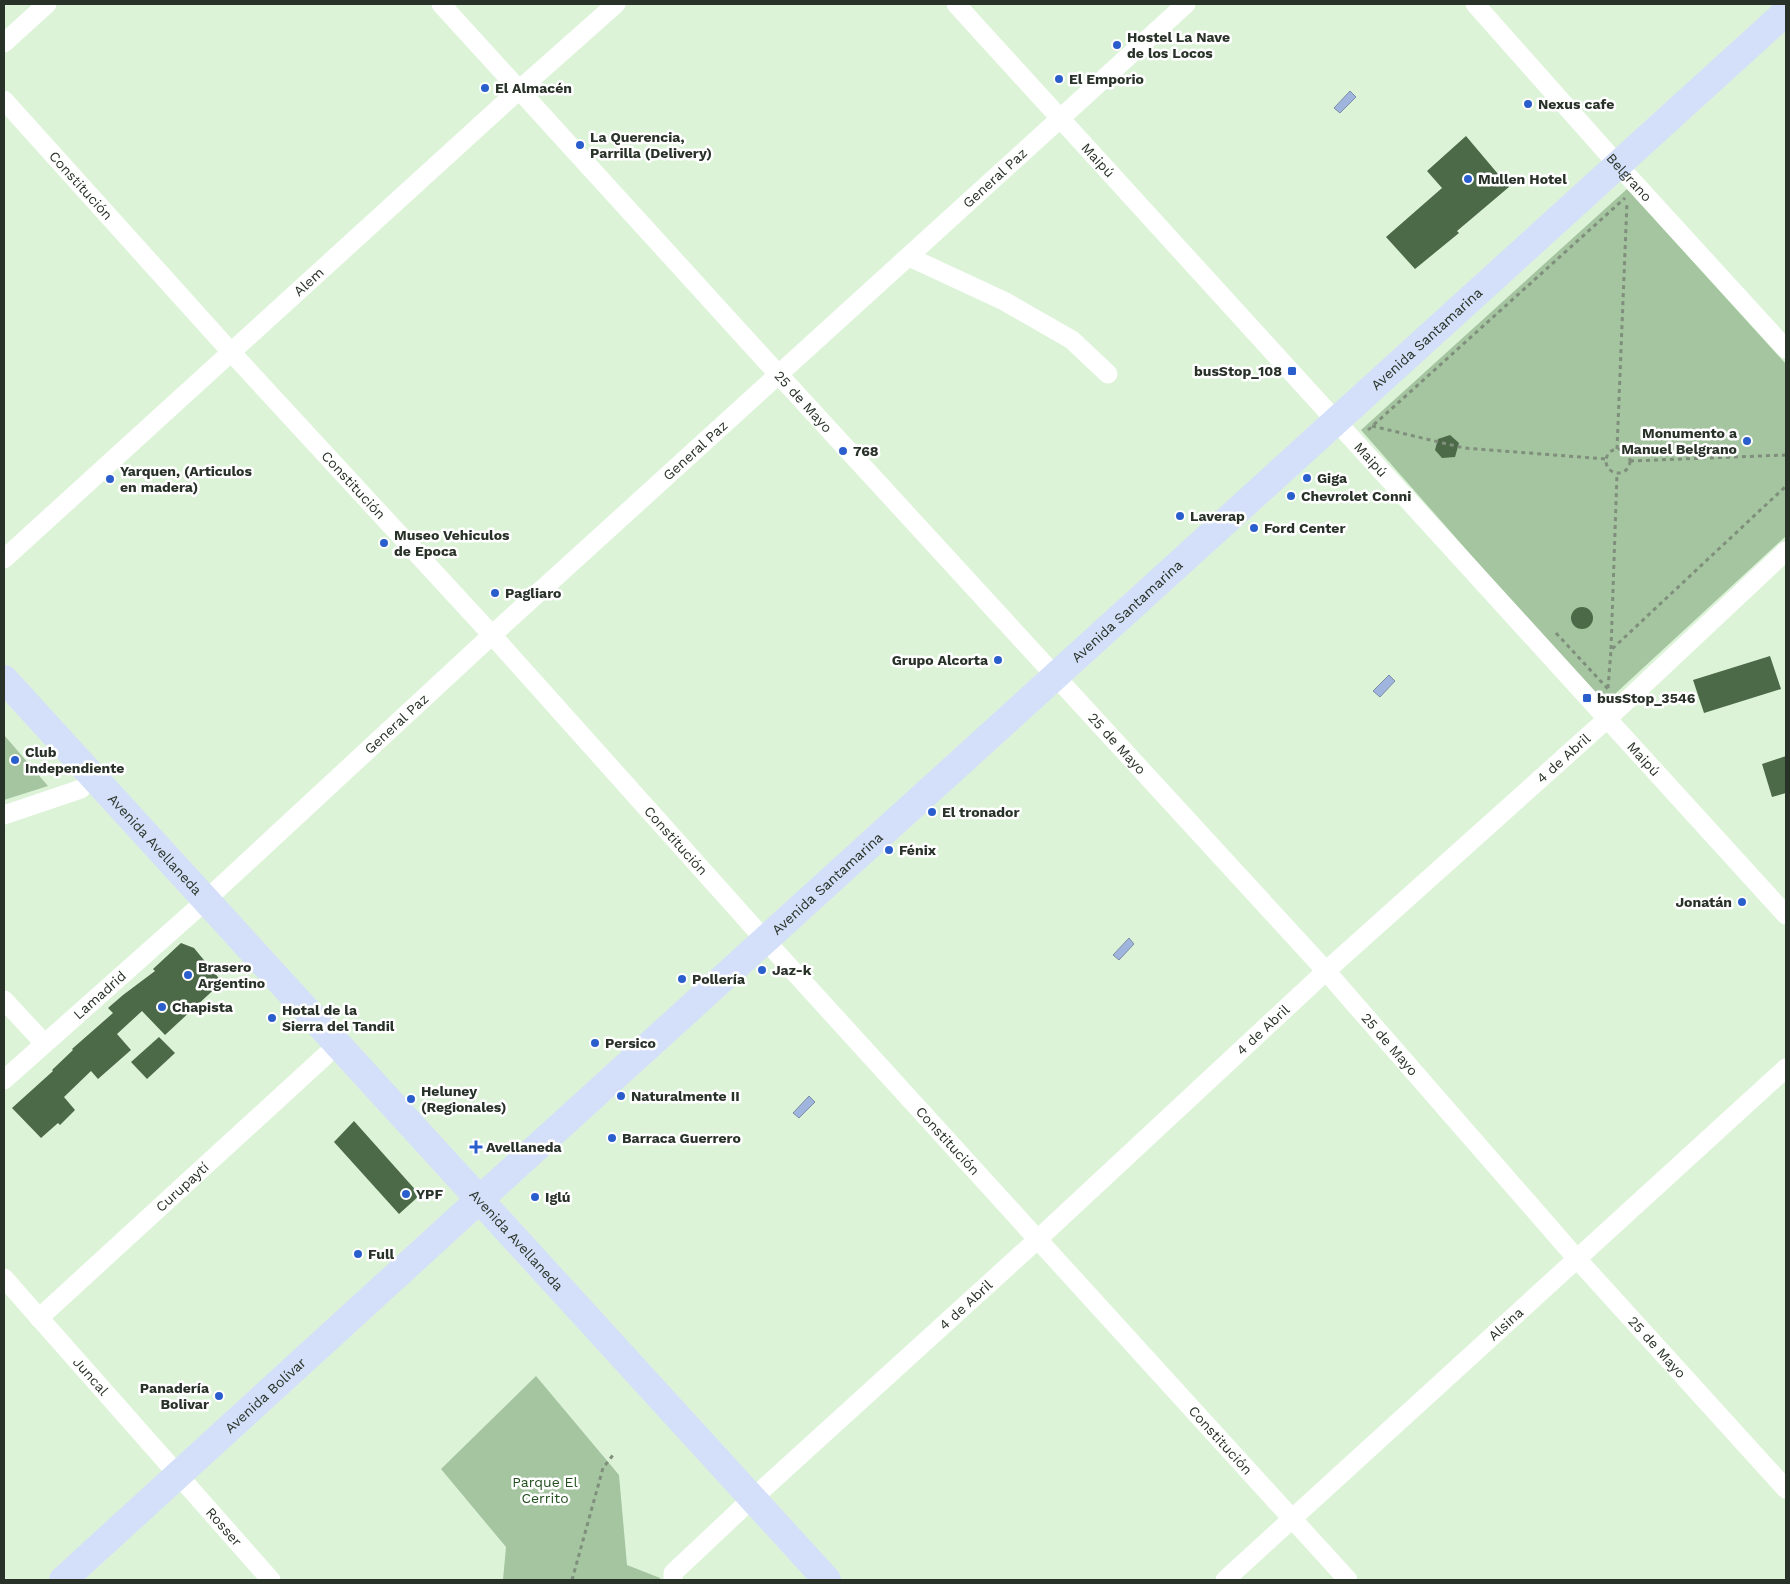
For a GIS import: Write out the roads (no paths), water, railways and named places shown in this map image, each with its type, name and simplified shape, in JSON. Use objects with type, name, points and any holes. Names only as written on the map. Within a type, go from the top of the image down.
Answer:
[{"type":"main road","name":"Avenida Santamarina","points":[[473,1205],[1786,12]]},
{"type":"main road","name":"Avenida Avellaneda","points":[[4,679],[200,905],[325,1056],[473,1205]]},
{"type":"main road","name":"Avenida Avellaneda","points":[[4,704],[80,789],[200,905],[746,1504],[827,1580]]},
{"type":"main road","name":"Avenida Bolívar","points":[[63,1580],[473,1205]]},
{"type":"main road","name":"Avenida Avellaneda","points":[[746,1504],[805,1580]]},
{"type":"street","points":[[4,44],[47,4]]},
{"type":"street","name":"25 de Mayo","points":[[441,4],[1326,970],[1578,1260],[1786,1489]]},
{"type":"street","name":"Alem","points":[[4,559],[616,4]]},
{"type":"street","name":"Maipú","points":[[956,4],[1786,914]]},
{"type":"street","name":"General Paz","points":[[200,905],[492,635],[1186,4]]},
{"type":"street","name":"Belgrano","points":[[1475,4],[1618,165],[1786,349]]},
{"type":"street","name":"Constitución","points":[[4,100],[231,352],[492,635],[765,940],[1348,1580]]},
{"type":"street","points":[[909,257],[1004,301],[1072,340],[1108,374]]},
{"type":"street","name":"4 de Abril","points":[[673,1580],[673,1573],[746,1504],[1038,1240],[1326,970],[1607,719],[1786,551]]},
{"type":"street","points":[[4,815],[80,789]]},
{"type":"street","name":"Lamadrid","points":[[4,1080],[200,905]]},
{"type":"street","points":[[4,1000],[44,1044]]},
{"type":"street","name":"Curupaytí","points":[[39,1318],[325,1056]]},
{"type":"street","name":"Alsina","points":[[1226,1580],[1786,1068]]},
{"type":"street","name":"Juncal","points":[[4,1278],[177,1475]]},
{"type":"street","name":"Rosser","points":[[177,1475],[271,1580]]},
{"type":"water","points":[[1350,91],[1356,97],[1340,113],[1334,108]]},
{"type":"water","points":[[1389,675],[1395,681],[1380,697],[1373,691]]},
{"type":"water","points":[[1129,938],[1134,944],[1119,960],[1113,955]]},
{"type":"water","points":[[809,1096],[815,1102],[799,1118],[793,1113]]},
{"type":"place","name":"Hostel La Nave de los Locos","points":[[1117,45]]},
{"type":"place","name":"El Emporio","points":[[1059,79]]},
{"type":"place","name":"El Almacén","points":[[485,88]]},
{"type":"place","name":"Nexus cafe","points":[[1528,104]]},
{"type":"place","name":"La Querencia, Parrilla (Delivery)","points":[[580,145]]},
{"type":"place","name":"Mullen Hotel","points":[[1468,179]]},
{"type":"place","name":"busStop_108","points":[[1292,371]]},
{"type":"place","name":"Monumento a Manuel Belgrano","points":[[1747,441]]},
{"type":"place","name":"768","points":[[843,451]]},
{"type":"place","name":"Giga","points":[[1307,478]]},
{"type":"place","name":"Yarquen, (Articulos en madera)","points":[[110,479]]},
{"type":"place","name":"Chevrolet Conni","points":[[1291,496]]},
{"type":"place","name":"Laverap","points":[[1180,516]]},
{"type":"place","name":"Ford Center","points":[[1254,528]]},
{"type":"place","name":"Museo Vehiculos de Epoca","points":[[384,543]]},
{"type":"place","name":"Pagliaro","points":[[495,593]]},
{"type":"place","name":"Grupo Alcorta","points":[[998,660]]},
{"type":"place","name":"busStop_3546","points":[[1587,698]]},
{"type":"place","name":"Club Independiente","points":[[15,760]]},
{"type":"place","name":"El tronador","points":[[932,812]]},
{"type":"place","name":"Fénix","points":[[889,850]]},
{"type":"place","name":"Jonatán","points":[[1742,902]]},
{"type":"place","name":"Jaz-k","points":[[762,970]]},
{"type":"place","name":"Brasero Argentino","points":[[188,975]]},
{"type":"place","name":"Pollería","points":[[682,979]]},
{"type":"place","name":"Chapista","points":[[162,1007]]},
{"type":"place","name":"Hotal de la Sierra del Tandil","points":[[272,1018]]},
{"type":"place","name":"Persico","points":[[595,1043]]},
{"type":"place","name":"Naturalmente II","points":[[621,1096]]},
{"type":"place","name":"Heluney (Regionales)","points":[[411,1099]]},
{"type":"place","name":"Barraca Guerrero","points":[[612,1138]]},
{"type":"place","name":"Avellaneda","points":[[476,1147]]},
{"type":"place","name":"YPF","points":[[406,1194]]},
{"type":"place","name":"Iglú","points":[[535,1197]]},
{"type":"place","name":"Full","points":[[358,1254]]},
{"type":"place","name":"Panadería Bolivar","points":[[219,1396]]},
{"type":"park label","name":"Parque El Cerrito","points":[[545,1490]]}]
